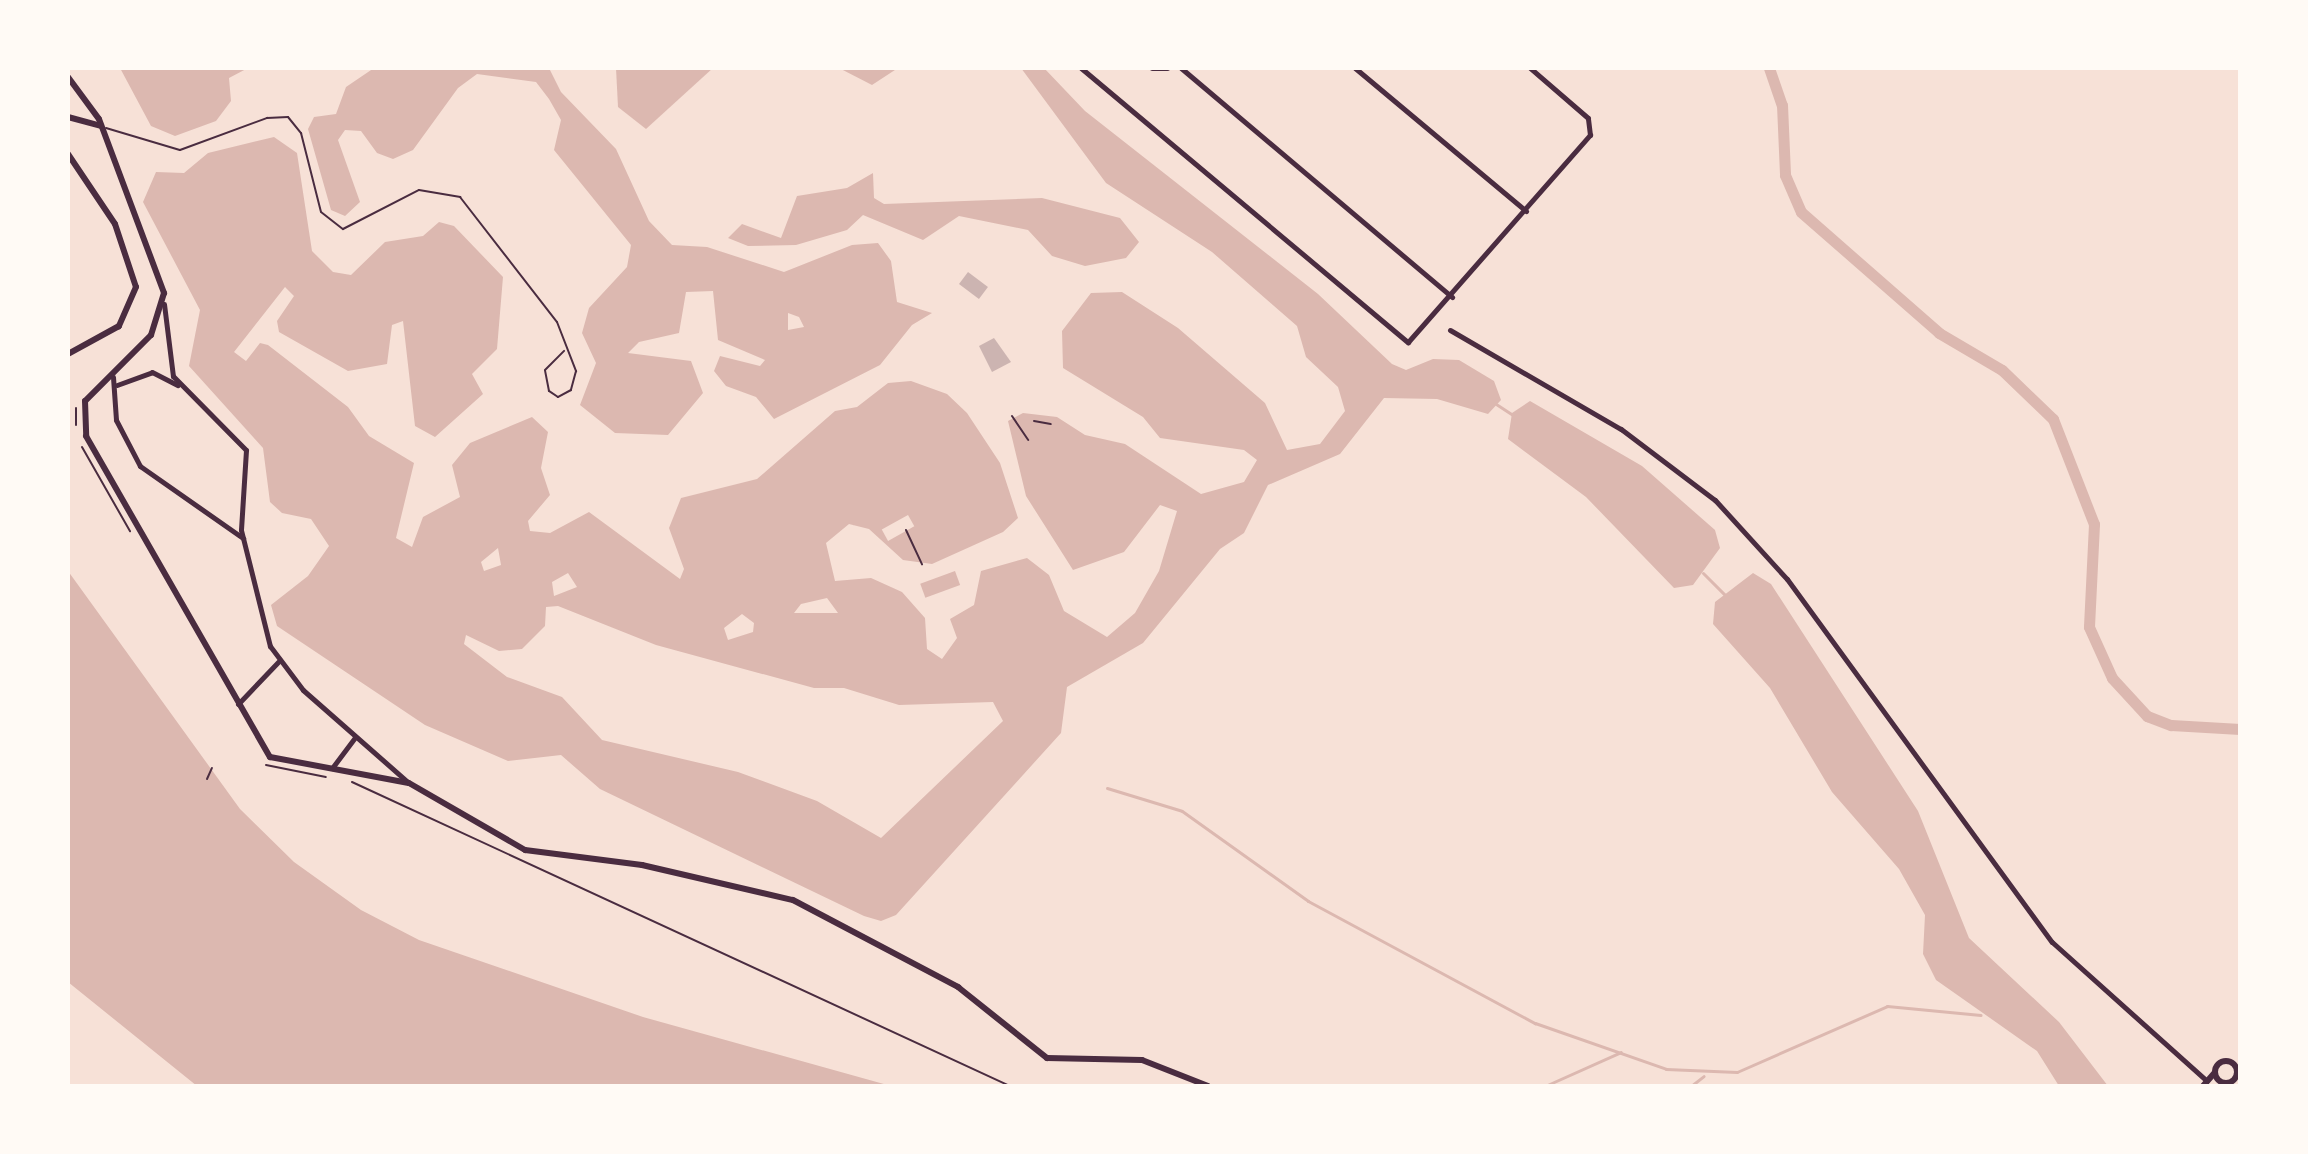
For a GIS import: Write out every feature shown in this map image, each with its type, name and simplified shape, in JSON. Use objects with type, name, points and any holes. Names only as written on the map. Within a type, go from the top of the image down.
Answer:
[{"type":"street","points":[[1081,68],[1405,341],[1418,337],[1526,211],[1593,126],[1530,68]]},
{"type":"street","points":[[1152,68],[1167,68]]},
{"type":"street","points":[[1181,68],[1452,297]]},
{"type":"street","points":[[1355,68],[1526,211]]},
{"type":"street","points":[[68,77],[101,126],[158,269],[170,365],[179,385]]},
{"type":"street","points":[[68,117],[101,126]]},
{"type":"street","points":[[68,154],[115,224],[136,287],[119,326],[68,354]]},
{"type":"street","points":[[164,304],[151,335],[113,377],[85,401],[90,449],[238,704],[276,761],[409,783]]},
{"type":"street","points":[[1450,330],[1621,429],[1715,500],[1794,589],[2052,942],[2205,1084],[2215,1072],[2231,1062],[2238,1074],[2232,1084],[2215,1072]]},
{"type":"street","points":[[117,385],[152,372],[179,385],[246,450],[243,538],[256,610],[279,661],[355,737],[409,783],[525,850],[642,865],[768,892],[825,914],[958,987],[1047,1058],[1142,1060],[1208,1086]]},
{"type":"street","points":[[113,377],[117,385],[116,420],[140,466],[243,538]]},
{"type":"street","points":[[238,704],[279,661]]},
{"type":"street","points":[[331,769],[355,737]]},
{"type":"lane","points":[[101,126],[180,150],[267,118],[288,117],[301,133],[321,212],[343,229],[419,190],[460,197],[542,298],[564,351],[573,357],[576,379],[558,397],[549,391],[545,370],[564,351]]},
{"type":"path","points":[[77,430],[79,395]]},
{"type":"path","points":[[1044,423],[1045,415]]},
{"type":"path","points":[[1012,416],[1028,440]]},
{"type":"path","points":[[1034,421],[1051,424]]},
{"type":"path","points":[[81,442],[131,533]]},
{"type":"path","points":[[906,530],[922,564]]},
{"type":"path","points":[[262,758],[277,771],[336,778]]},
{"type":"path","points":[[207,779],[212,768]]},
{"type":"path","points":[[344,779],[1010,1086]]},
{"type":"shaded area","points":[[120,68],[248,68],[229,78],[231,101],[216,121],[175,136],[151,126]]},
{"type":"shaded area","points":[[374,68],[549,68],[561,92],[616,149],[649,221],[672,245],[707,247],[784,272],[852,245],[878,243],[891,261],[897,302],[932,313],[912,325],[880,365],[774,419],[756,397],[726,386],[714,371],[720,356],[760,366],[765,360],[718,340],[713,291],[686,292],[679,333],[639,342],[628,353],[691,361],[703,393],[668,435],[615,433],[580,405],[596,363],[582,333],[589,308],[627,267],[631,245],[554,150],[561,120],[536,82],[477,74],[458,88],[413,150],[393,159],[377,153],[361,131],[345,130],[338,140],[360,202],[345,216],[331,210],[308,129],[314,117],[336,114],[346,87]],"holes":[[[788,313],[799,317],[804,327],[788,330]]]},
{"type":"shaded area","points":[[616,68],[713,68],[646,129],[618,107]]},
{"type":"shaded area","points":[[839,68],[898,68],[872,85]]},
{"type":"shaded area","points":[[1021,68],[1044,68],[1085,111],[1318,294],[1392,364],[1406,370],[1433,359],[1459,360],[1494,381],[1501,400],[1488,414],[1437,399],[1384,398],[1340,454],[1268,485],[1244,533],[1220,549],[1143,643],[1067,687],[1061,733],[896,915],[881,921],[864,916],[600,789],[561,755],[508,761],[425,725],[277,626],[271,605],[308,576],[329,546],[311,519],[282,513],[270,502],[263,448],[189,366],[200,310],[143,202],[156,172],[184,173],[208,153],[274,137],[297,153],[312,251],[333,272],[351,275],[385,242],[423,236],[439,222],[454,226],[503,277],[497,349],[472,374],[483,394],[435,437],[415,426],[403,321],[392,325],[387,364],[348,371],[279,332],[277,321],[294,296],[285,287],[234,352],[246,361],[260,343],[268,345],[348,407],[369,436],[414,463],[396,538],[412,547],[423,517],[460,497],[452,465],[470,443],[532,417],[548,432],[541,468],[550,495],[528,521],[530,531],[550,533],[589,512],[680,579],[684,569],[669,528],[681,498],[757,479],[835,411],[857,407],[888,383],[911,381],[947,394],[967,413],[1000,463],[1018,518],[1003,532],[932,564],[903,560],[869,529],[849,524],[826,543],[835,581],[871,578],[902,592],[925,618],[927,649],[942,659],[957,638],[950,619],[974,605],[981,571],[1027,558],[1049,575],[1064,611],[1107,637],[1135,613],[1159,571],[1177,511],[1160,505],[1124,552],[1073,570],[1026,496],[1008,421],[1023,413],[1057,417],[1085,435],[1125,444],[1201,494],[1244,482],[1257,460],[1244,450],[1160,438],[1143,417],[1063,368],[1062,331],[1091,293],[1122,292],[1178,328],[1265,403],[1287,450],[1320,444],[1345,411],[1338,387],[1306,357],[1297,326],[1212,252],[1106,183]],"holes":[[[498,548],[501,565],[484,571],[481,562]],[[568,573],[577,587],[554,596],[552,582]],[[827,598],[838,613],[794,613],[801,604]],[[558,606],[656,645],[814,688],[844,688],[899,705],[993,702],[1003,721],[881,838],[817,801],[738,772],[602,740],[562,697],[507,677],[464,644],[466,635],[499,651],[522,649],[545,626],[546,607]],[[742,614],[754,623],[753,632],[728,640],[724,628]]]},
{"type":"shaded area","points":[[873,173],[874,198],[884,204],[1042,198],[1120,218],[1139,242],[1126,258],[1085,266],[1052,256],[1028,230],[959,216],[923,240],[863,215],[847,230],[796,245],[748,246],[728,238],[742,224],[781,238],[797,196],[847,188]]},
{"type":"shaded area","points":[[1530,401],[1642,466],[1715,530],[1720,548],[1693,585],[1674,588],[1586,497],[1508,439],[1512,413]]},
{"type":"shaded area","points":[[68,571],[240,809],[294,862],[361,910],[419,940],[643,1017],[891,1086],[197,1086],[68,982]]},
{"type":"shaded area","points":[[955,571],[960,585],[925,598],[920,584]]},
{"type":"shaded area","points":[[1753,573],[1771,584],[1918,811],[1969,938],[2059,1022],[2108,1086],[2059,1086],[2037,1051],[1936,980],[1923,954],[1925,915],[1899,869],[1832,792],[1770,688],[1713,624],[1715,602]]},
{"type":"pier","points":[[908,515],[914,526],[888,541],[882,530]]},
{"type":"building","points":[[968,272],[988,287],[979,299],[959,284]]},
{"type":"building","points":[[994,338],[1011,362],[992,372],[979,346]]},
{"type":"waterway","points":[[1769,68],[1782,105],[1785,175],[1801,212],[1939,333],[2002,370],[2053,419],[2094,524],[2089,627],[2112,678],[2147,716],[2171,725],[2240,729]]},
{"type":"waterway","points":[[1496,404],[1513,415]]},
{"type":"waterway","points":[[1703,573],[1726,596]]},
{"type":"waterway","points":[[1107,788],[1182,811],[1308,901],[1535,1023],[1666,1069],[1737,1072],[1887,1006],[1981,1015]]},
{"type":"waterway","points":[[1545,1086],[1621,1052]]},
{"type":"waterway","points":[[1691,1086],[1704,1076]]}]
